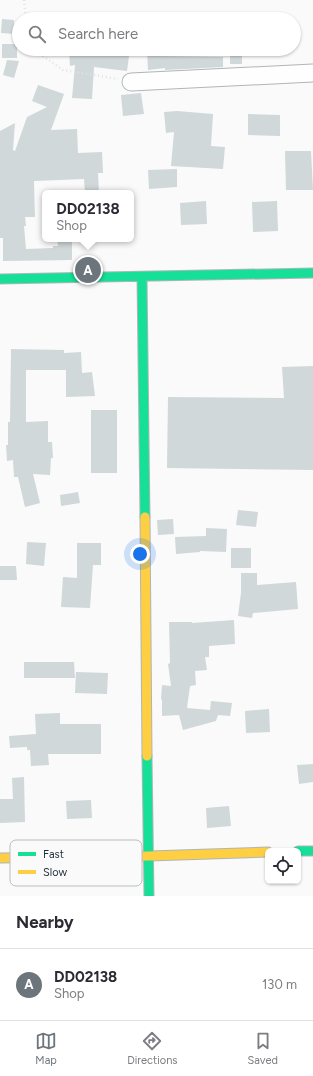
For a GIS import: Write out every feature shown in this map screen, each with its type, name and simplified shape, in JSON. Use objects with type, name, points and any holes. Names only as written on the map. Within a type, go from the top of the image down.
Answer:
[{"type":"street","points":[[131,82],[313,73]]},
{"type":"street","points":[[0,279],[313,273]]},
{"type":"street","points":[[142,277],[149,896]]},
{"type":"street","points":[[301,851],[313,851]]},
{"type":"street","points":[[142,856],[265,852]]},
{"type":"street","points":[[0,858],[10,858]]},
{"type":"path","points":[[24,0],[25,12]]},
{"type":"path","points":[[43,56],[63,70],[131,82]]},
{"type":"building","points":[[2,19],[12,20],[12,34],[1,33]]},
{"type":"building","points":[[2,44],[12,44],[12,56],[17,56],[17,58],[2,58]]},
{"type":"building","points":[[69,56],[129,56],[127,71],[94,67],[92,99],[72,98],[75,65],[70,66]]},
{"type":"building","points":[[147,56],[223,57],[223,67],[165,70],[165,68],[148,70]]},
{"type":"building","points":[[230,56],[242,56],[242,64],[230,64]]},
{"type":"building","points":[[7,60],[19,61],[14,78],[3,75]]},
{"type":"building","points":[[38,85],[64,94],[51,130],[77,129],[78,153],[102,152],[103,173],[98,173],[99,190],[85,190],[84,179],[34,181],[35,217],[25,217],[26,226],[24,226],[26,249],[53,248],[53,246],[58,246],[57,242],[72,242],[72,260],[3,261],[3,238],[0,238],[0,131],[15,123],[13,150],[15,151],[27,117],[47,107],[32,101]]},
{"type":"building","points":[[141,93],[144,114],[123,116],[121,95]]},
{"type":"building","points":[[177,111],[213,114],[211,146],[225,147],[223,169],[171,166],[174,132],[166,133],[164,112]]},
{"type":"building","points":[[248,114],[280,115],[280,136],[248,135]]},
{"type":"building","points":[[285,151],[311,151],[313,190],[286,190]]},
{"type":"building","points":[[177,169],[177,187],[149,189],[148,170]]},
{"type":"building","points":[[206,201],[207,224],[181,225],[180,203]]},
{"type":"building","points":[[277,201],[278,231],[253,232],[252,202]]},
{"type":"building","points":[[11,349],[64,350],[64,353],[81,352],[82,373],[92,372],[95,396],[66,397],[66,370],[26,370],[26,422],[48,421],[48,442],[52,442],[53,458],[51,458],[50,475],[33,474],[40,503],[25,507],[18,477],[14,477],[13,460],[7,461],[6,445],[8,445],[8,422],[10,422]]},
{"type":"building","points":[[313,366],[313,470],[167,468],[168,397],[284,398],[282,367]]},
{"type":"building","points":[[91,410],[117,410],[117,473],[91,473]]},
{"type":"building","points":[[78,492],[80,503],[61,506],[60,495]]},
{"type":"building","points":[[238,510],[258,512],[256,527],[236,525]]},
{"type":"building","points":[[173,519],[174,534],[158,535],[157,520]]},
{"type":"building","points":[[206,528],[227,529],[226,552],[200,551],[176,554],[175,537],[206,536]]},
{"type":"building","points":[[27,542],[46,543],[44,566],[26,564]]},
{"type":"building","points":[[77,543],[101,543],[101,565],[93,565],[90,608],[61,607],[63,577],[77,578]]},
{"type":"building","points":[[231,548],[251,548],[251,568],[231,568]]},
{"type":"building","points":[[0,566],[16,566],[17,580],[0,580]]},
{"type":"building","points":[[241,573],[257,573],[257,585],[296,582],[298,609],[253,613],[252,618],[238,616],[241,593]]},
{"type":"building","points":[[234,620],[235,644],[209,646],[209,657],[205,657],[207,670],[195,671],[196,685],[190,686],[187,708],[210,710],[211,701],[232,703],[230,716],[218,715],[216,721],[183,730],[179,715],[162,716],[162,685],[171,686],[168,664],[170,663],[169,622],[192,623]]},
{"type":"building","points":[[24,662],[74,662],[75,678],[24,678]]},
{"type":"building","points":[[76,672],[108,673],[107,694],[75,693]]},
{"type":"building","points":[[269,709],[270,732],[246,733],[245,711]]},
{"type":"building","points":[[60,713],[60,724],[101,724],[101,754],[48,754],[49,765],[31,766],[30,750],[27,750],[27,747],[10,748],[9,736],[36,734],[35,714]]},
{"type":"building","points":[[313,764],[313,782],[299,784],[297,765]]},
{"type":"building","points":[[24,777],[25,822],[0,823],[0,799],[13,799],[12,778]]},
{"type":"building","points":[[91,800],[92,818],[67,819],[66,801]]},
{"type":"building","points":[[229,806],[231,826],[207,828],[206,808]]},
{"type":"traffic: fast","points":[[0,279],[313,273]]},
{"type":"traffic: fast","points":[[142,277],[145,517]]},
{"type":"traffic: fast","points":[[147,756],[149,896]]},
{"type":"traffic: fast","points":[[301,851],[313,851]]},
{"type":"traffic: slow","points":[[145,517],[147,756]]},
{"type":"traffic: slow","points":[[142,856],[265,852]]},
{"type":"traffic: slow","points":[[0,858],[10,858]]},
{"type":"place","name":"DD02138","points":[[88,270]]}]
